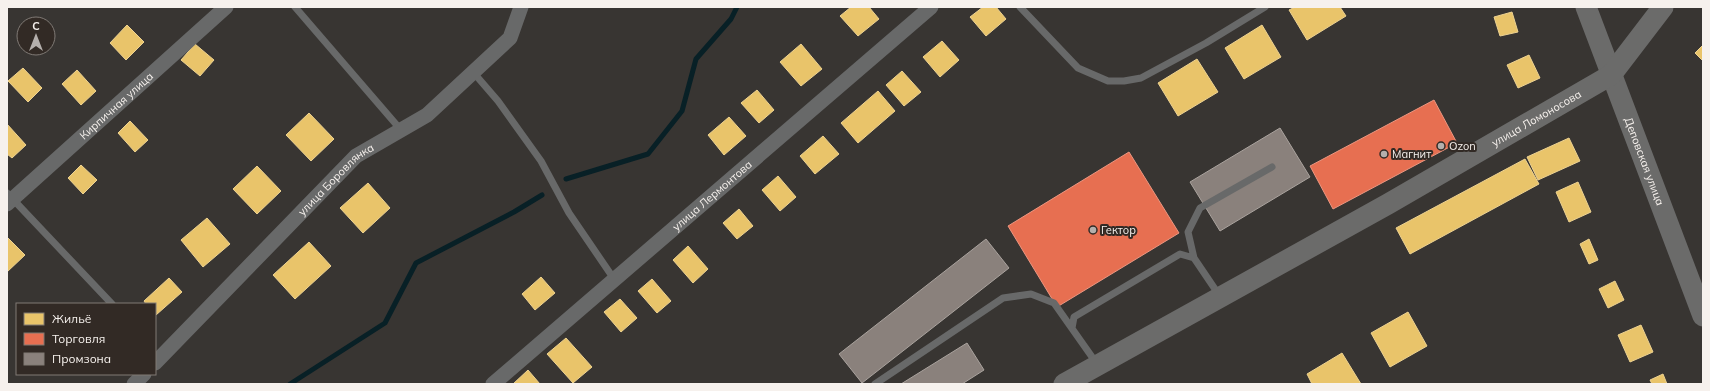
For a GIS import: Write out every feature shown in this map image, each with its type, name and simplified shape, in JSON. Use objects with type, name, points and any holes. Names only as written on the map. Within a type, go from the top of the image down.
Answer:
[{"type":"main road","name":"Деповская улица","points":[[1586,7],[1610,75],[1703,316]]},
{"type":"main road","name":"улица Ломоносова","points":[[1064,384],[1388,204],[1610,75],[1663,7]]},
{"type":"street","name":"Кирпичная улица","points":[[9,199],[226,7]]},
{"type":"street","name":"улица Боровлянка","points":[[157,356],[356,156],[427,114],[510,38],[521,7]]},
{"type":"street","name":"улица Лермонтова","points":[[492,384],[931,7]]},
{"type":"street","points":[[134,384],[143,375]]},
{"type":"lane","points":[[295,7],[401,130]]},
{"type":"lane","points":[[1020,7],[1078,68],[1108,81],[1124,81],[1141,78],[1206,43],[1265,7]]},
{"type":"lane","points":[[473,72],[498,101],[542,161],[569,213],[614,280]]},
{"type":"lane","points":[[1220,297],[1194,258],[1188,232],[1200,208],[1272,167]]},
{"type":"lane","points":[[9,199],[111,303]]},
{"type":"lane","points":[[1072,328],[1074,317],[1180,254],[1194,258]]},
{"type":"lane","points":[[875,384],[1003,298],[1030,294],[1054,303],[1098,365]]},
{"type":"building: Жильё","points":[[851,7],[869,7],[879,19],[858,36],[840,16]]},
{"type":"building: Жильё","points":[[983,7],[996,7],[1006,19],[986,36],[970,17]]},
{"type":"building: Жильё","points":[[1295,7],[1340,7],[1346,16],[1307,40],[1289,10]]},
{"type":"building: Жильё","points":[[1512,12],[1518,32],[1500,36],[1494,17]]},
{"type":"building: Жильё","points":[[127,25],[144,42],[126,60],[110,43]]},
{"type":"building: Жильё","points":[[1262,25],[1281,57],[1244,79],[1225,48]]},
{"type":"building: Жильё","points":[[942,41],[959,60],[940,77],[923,57]]},
{"type":"building: Жильё","points":[[195,44],[214,60],[200,76],[181,60]]},
{"type":"building: Жильё","points":[[801,44],[822,69],[801,86],[780,62]]},
{"type":"building: Жильё","points":[[1703,45],[1703,61],[1695,53]]},
{"type":"building: Жильё","points":[[1529,55],[1540,78],[1518,88],[1507,65]]},
{"type":"building: Жильё","points":[[1197,59],[1218,92],[1178,116],[1158,83]]},
{"type":"building: Жильё","points":[[23,68],[42,88],[28,102],[8,81]]},
{"type":"building: Жильё","points":[[77,70],[96,91],[81,105],[62,84]]},
{"type":"building: Жильё","points":[[902,71],[921,92],[904,106],[886,85]]},
{"type":"building: Жильё","points":[[757,90],[774,110],[759,123],[741,103]]},
{"type":"building: Жильё","points":[[878,91],[895,111],[858,143],[841,123]]},
{"type":"building: Жильё","points":[[309,113],[334,139],[311,161],[286,135]]},
{"type":"building: Жильё","points":[[729,117],[746,136],[724,155],[708,135]]},
{"type":"building: Жильё","points":[[130,121],[148,140],[135,152],[118,133]]},
{"type":"building: Жильё","points":[[7,124],[26,145],[12,158],[7,154]]},
{"type":"building: Жильё","points":[[823,136],[839,154],[815,174],[800,156]]},
{"type":"building: Жильё","points":[[1569,138],[1580,161],[1538,180],[1527,157]]},
{"type":"building: Жильё","points":[[1525,159],[1539,184],[1410,254],[1396,228]]},
{"type":"building: Жильё","points":[[81,165],[97,180],[83,194],[68,178]]},
{"type":"building: Жильё","points":[[257,166],[281,191],[257,214],[233,189]]},
{"type":"building: Жильё","points":[[778,176],[796,197],[780,211],[762,190]]},
{"type":"building: Жильё","points":[[1578,182],[1591,212],[1569,222],[1556,192]]},
{"type":"building: Жильё","points":[[368,183],[390,208],[363,233],[340,208]]},
{"type":"building: Жильё","points":[[739,209],[753,226],[737,239],[723,223]]},
{"type":"building: Жильё","points":[[207,218],[230,244],[203,267],[181,240]]},
{"type":"building: Жильё","points":[[8,238],[25,255],[7,272],[7,239]]},
{"type":"building: Жильё","points":[[1589,239],[1598,260],[1589,264],[1580,244]]},
{"type":"building: Жильё","points":[[309,242],[331,266],[295,299],[273,275]]},
{"type":"building: Жильё","points":[[688,246],[708,269],[693,283],[673,260]]},
{"type":"building: Жильё","points":[[541,277],[555,293],[535,310],[522,294]]},
{"type":"building: Жильё","points":[[169,278],[182,292],[156,315],[156,303],[145,303],[144,301]]},
{"type":"building: Жильё","points":[[652,279],[671,301],[657,313],[638,291]]},
{"type":"building: Жильё","points":[[1615,281],[1624,300],[1608,308],[1599,289]]},
{"type":"building: Жильё","points":[[620,299],[637,318],[621,332],[604,312]]},
{"type":"building: Жильё","points":[[1408,312],[1427,346],[1390,367],[1371,333]]},
{"type":"building: Жильё","points":[[1641,325],[1653,352],[1630,362],[1618,335]]},
{"type":"building: Жильё","points":[[566,338],[592,367],[573,383],[547,354]]},
{"type":"building: Жильё","points":[[1342,353],[1361,384],[1312,384],[1307,374]]},
{"type":"building: Жильё","points":[[528,370],[540,384],[513,384]]},
{"type":"building: Жильё","points":[[1663,374],[1667,384],[1652,384],[1650,380]]},
{"type":"building: Торговля","name":"Магнит","points":[[1434,100],[1457,143],[1333,209],[1310,166]]},
{"type":"building: Торговля","name":"Гектор","points":[[1129,152],[1179,233],[1057,307],[1008,226]]},
{"type":"building: Промзона","points":[[1280,128],[1310,177],[1220,231],[1190,182]]},
{"type":"building: Промзона","points":[[986,239],[1009,268],[862,383],[839,354]]},
{"type":"building: Промзона","points":[[967,343],[984,370],[962,384],[901,384]]},
{"type":"waterway","points":[[566,179],[648,154],[682,111],[696,59],[731,19],[737,7]]},
{"type":"waterway","points":[[290,384],[385,323],[416,263],[514,212],[542,195]]},
{"type":"place","name":"Ozon","points":[[1441,146]]},
{"type":"place","name":"Магнит","points":[[1384,154]]},
{"type":"place","name":"Гектор","points":[[1093,230]]}]
